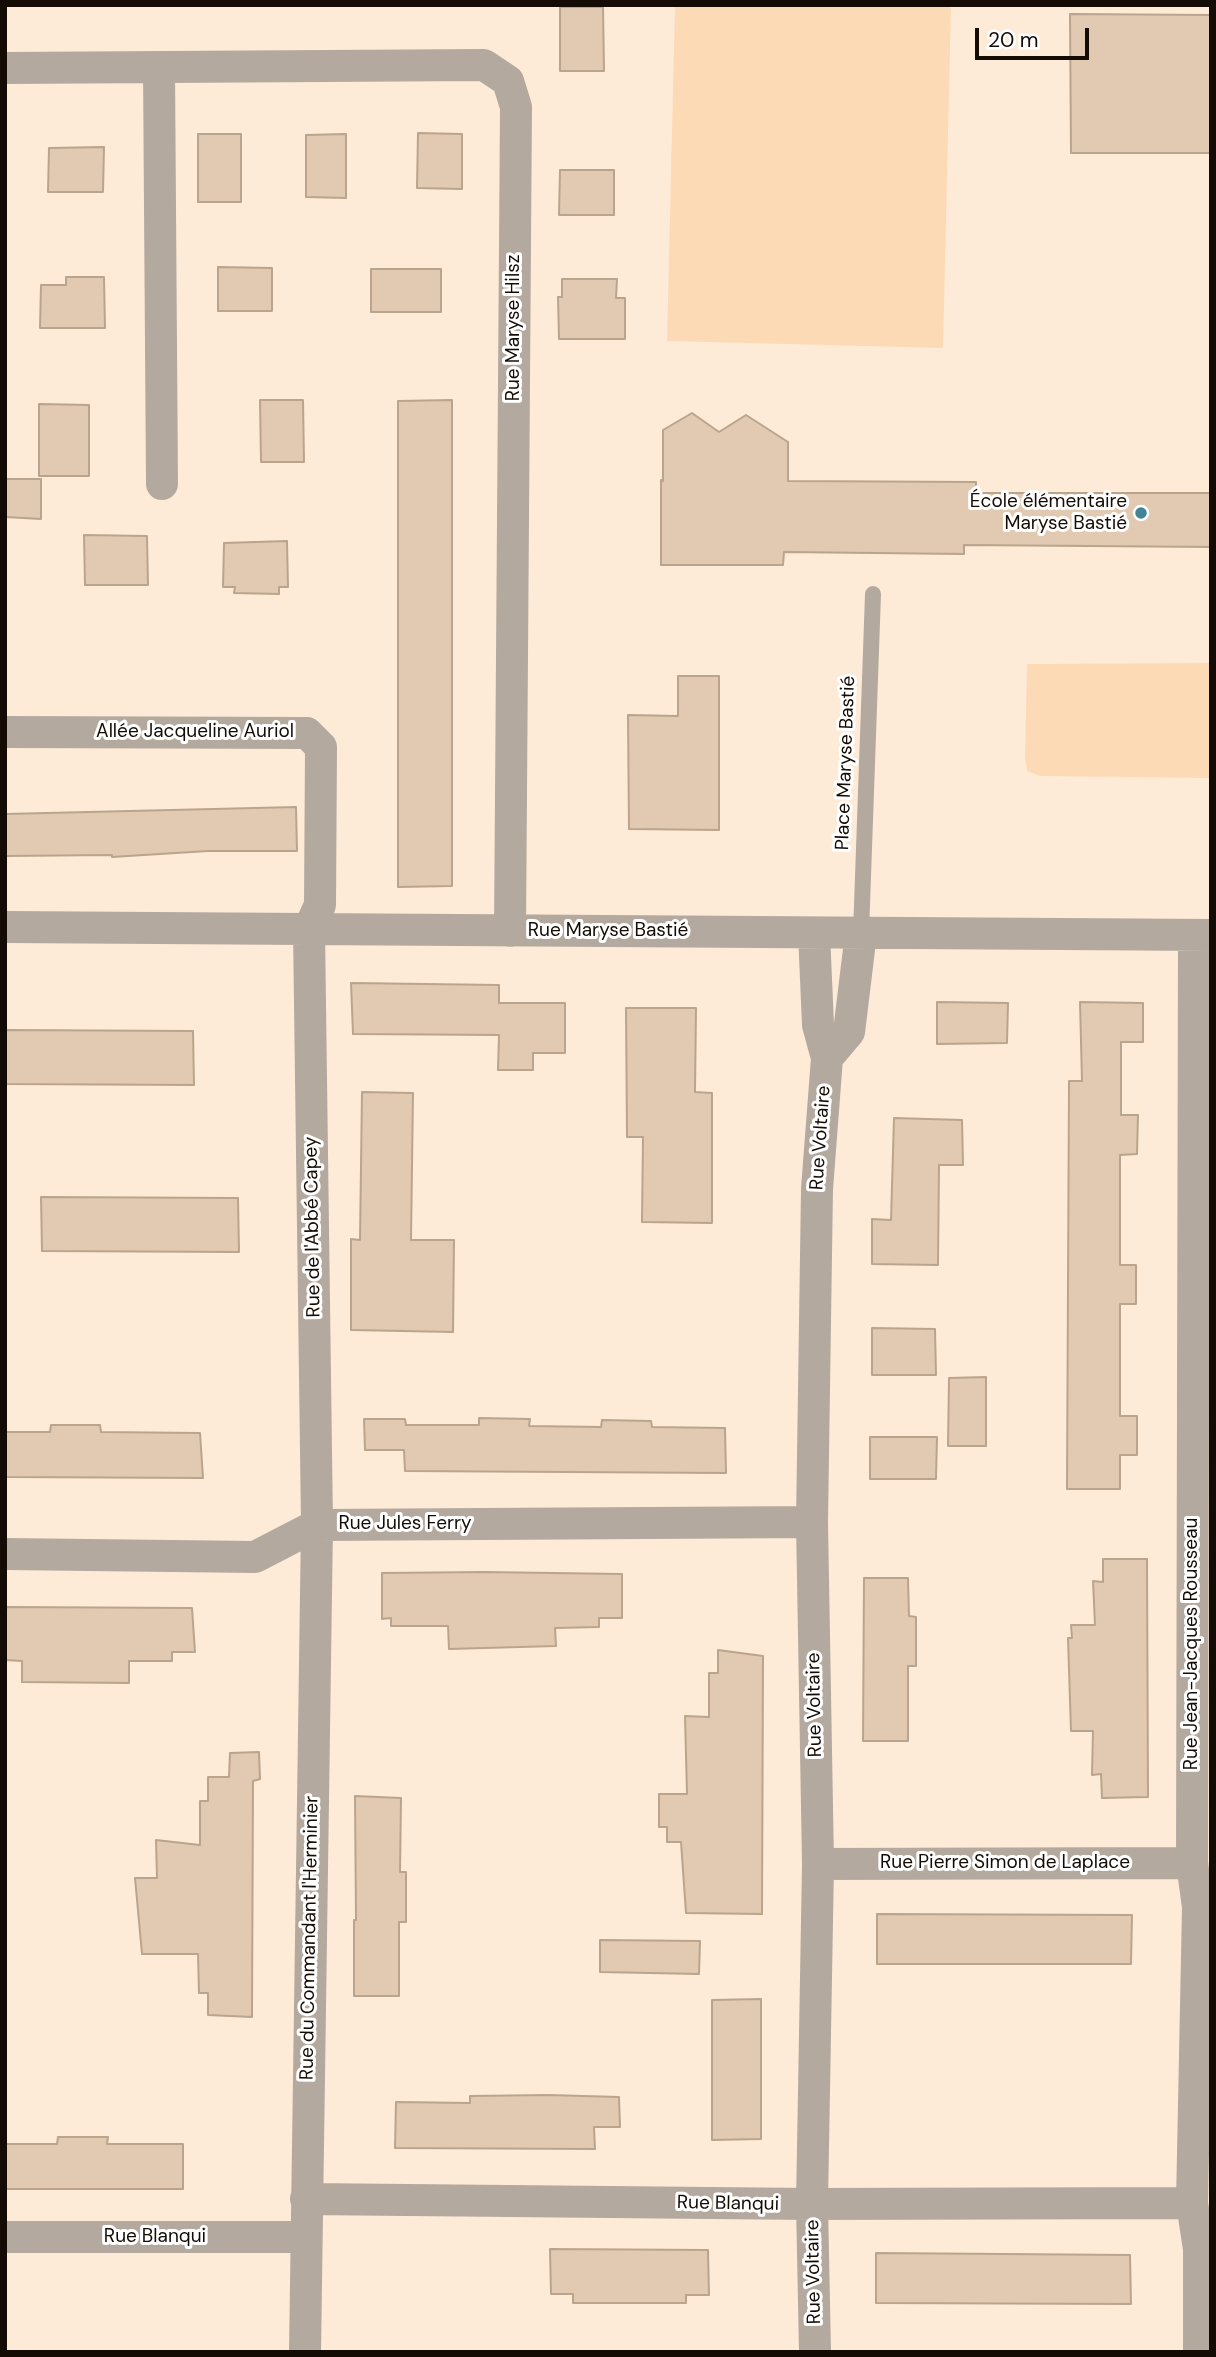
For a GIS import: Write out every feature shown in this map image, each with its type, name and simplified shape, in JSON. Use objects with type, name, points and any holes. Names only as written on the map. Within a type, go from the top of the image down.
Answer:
[{"type":"street","name":"Rue Maryse Hilsz","points":[[5,68],[484,65],[508,81],[516,107],[510,931]]},
{"type":"street","points":[[159,69],[162,485]]},
{"type":"street","name":"Allée Jacqueline Auriol","points":[[5,732],[307,733],[321,747],[320,905],[309,929]]},
{"type":"street","name":"Rue Maryse Bastié","points":[[5,927],[1202,935]]},
{"type":"street","name":"Rue de l'Abbé Capey","points":[[309,929],[317,1525]]},
{"type":"street","name":"Rue Voltaire","points":[[814,933],[818,1025],[827,1058],[817,1189],[812,1522],[818,1864],[813,2204],[815,2352]]},
{"type":"street","name":"Rue Voltaire","points":[[827,1058],[849,1032],[861,933]]},
{"type":"street","name":"Rue Jean-Jacques Rousseau","points":[[1199,2352],[1199,2249],[1192,2203],[1198,1907],[1192,1863],[1202,935]]},
{"type":"street","name":"Rue Jules Ferry","points":[[5,1554],[255,1557],[317,1525],[812,1522]]},
{"type":"street","name":"Rue du Commandant l'Herminier","points":[[305,2352],[317,1525]]},
{"type":"street","name":"Rue Pierre Simon de Laplace","points":[[818,1864],[1192,1863]]},
{"type":"street","name":"Rue Blanqui","points":[[306,2199],[813,2204],[1192,2203]]},
{"type":"street","name":"Rue Blanqui","points":[[5,2237],[306,2237]]},
{"type":"lane","name":"Place Maryse Bastié","points":[[861,933],[873,594]]},
{"type":"shaded area","points":[[675,5],[951,5],[943,348],[667,341]]},
{"type":"shaded area","points":[[1211,663],[1211,778],[1040,776],[1027,771],[1027,664]]},
{"type":"building","points":[[560,7],[603,7],[604,71],[560,71]]},
{"type":"building","points":[[1070,14],[1211,15],[1211,153],[1071,153]]},
{"type":"building","points":[[418,133],[462,134],[462,189],[417,188]]},
{"type":"building","points":[[198,134],[241,134],[241,202],[198,202]]},
{"type":"building","points":[[346,134],[346,198],[306,197],[306,135]]},
{"type":"building","points":[[104,147],[103,192],[48,192],[49,148]]},
{"type":"building","points":[[560,170],[614,170],[614,215],[559,215]]},
{"type":"building","points":[[218,267],[272,268],[272,311],[218,311]]},
{"type":"building","points":[[371,269],[441,269],[441,312],[371,312]]},
{"type":"building","points":[[66,277],[104,277],[105,328],[40,328],[41,285],[66,285]]},
{"type":"building","points":[[562,279],[617,279],[616,298],[625,298],[625,339],[559,339],[558,297],[562,297]]},
{"type":"building","points":[[260,400],[303,400],[304,462],[261,462]]},
{"type":"building","points":[[452,400],[452,886],[398,887],[398,401]]},
{"type":"building","points":[[39,404],[89,405],[89,476],[39,476]]},
{"type":"building","points":[[692,413],[719,432],[746,415],[788,442],[788,481],[976,482],[976,493],[1211,493],[1211,547],[964,545],[964,554],[784,552],[783,565],[661,565],[663,430]]},
{"type":"building","points":[[5,479],[41,479],[41,519],[5,517]]},
{"type":"building","points":[[84,535],[147,536],[148,585],[85,585]]},
{"type":"building","points":[[287,541],[288,587],[279,587],[279,594],[234,593],[235,587],[223,587],[224,543]]},
{"type":"building","points":[[678,676],[719,676],[719,830],[629,829],[628,715],[678,716]]},
{"type":"building","points":[[296,807],[297,851],[208,851],[112,857],[5,856],[5,814]]},
{"type":"building","points":[[351,983],[499,985],[499,1003],[565,1003],[565,1053],[533,1053],[533,1070],[498,1070],[499,1035],[353,1034]]},
{"type":"building","points":[[937,1002],[1008,1003],[1007,1043],[937,1044]]},
{"type":"building","points":[[1080,1002],[1143,1003],[1143,1042],[1121,1042],[1121,1115],[1138,1115],[1137,1154],[1120,1155],[1120,1265],[1136,1265],[1136,1304],[1120,1304],[1120,1416],[1137,1416],[1137,1455],[1120,1455],[1120,1489],[1067,1489],[1069,1081],[1082,1081]]},
{"type":"building","points":[[626,1008],[696,1008],[695,1092],[712,1093],[712,1223],[642,1222],[643,1137],[627,1137]]},
{"type":"building","points":[[5,1030],[193,1031],[194,1085],[5,1084]]},
{"type":"building","points":[[362,1092],[413,1093],[411,1240],[454,1240],[453,1332],[351,1330],[351,1239],[360,1240]]},
{"type":"building","points":[[894,1118],[962,1120],[963,1165],[939,1165],[938,1265],[872,1264],[872,1219],[891,1220]]},
{"type":"building","points":[[41,1197],[238,1198],[239,1252],[42,1251]]},
{"type":"building","points":[[872,1328],[935,1329],[936,1375],[872,1375]]},
{"type":"building","points":[[986,1377],[986,1446],[948,1446],[949,1378]]},
{"type":"building","points":[[479,1418],[530,1419],[529,1426],[601,1427],[602,1420],[651,1421],[652,1427],[725,1428],[726,1473],[405,1471],[404,1450],[365,1450],[364,1419],[405,1419],[406,1425],[479,1425]]},
{"type":"building","points":[[51,1425],[100,1425],[101,1432],[200,1433],[203,1478],[5,1477],[5,1432],[50,1432]]},
{"type":"building","points":[[870,1437],[937,1437],[936,1479],[870,1479]]},
{"type":"building","points":[[1103,1559],[1147,1559],[1148,1797],[1102,1798],[1101,1774],[1092,1775],[1093,1731],[1071,1731],[1068,1638],[1072,1638],[1071,1625],[1095,1625],[1093,1581],[1103,1582]]},
{"type":"building","points":[[382,1573],[622,1574],[622,1618],[599,1618],[599,1627],[555,1628],[556,1646],[449,1649],[448,1626],[391,1626],[391,1618],[382,1619]]},
{"type":"building","points":[[864,1578],[908,1578],[909,1616],[916,1617],[916,1666],[908,1666],[908,1741],[863,1741]]},
{"type":"building","points":[[5,1607],[192,1608],[195,1652],[172,1652],[172,1661],[129,1661],[129,1683],[22,1682],[22,1661],[5,1660]]},
{"type":"building","points":[[718,1650],[763,1656],[762,1914],[686,1913],[681,1842],[667,1842],[667,1827],[659,1827],[659,1794],[687,1794],[685,1716],[709,1717],[709,1673],[718,1673]]},
{"type":"building","points":[[259,1752],[260,1779],[253,1781],[252,2017],[208,2015],[208,1993],[199,1993],[198,1954],[142,1954],[135,1878],[157,1878],[156,1840],[200,1845],[200,1801],[208,1801],[208,1777],[229,1777],[230,1753]]},
{"type":"building","points":[[355,1796],[401,1798],[400,1872],[406,1872],[406,1922],[399,1922],[399,1996],[354,1996]]},
{"type":"building","points":[[877,1914],[1132,1915],[1131,1964],[877,1964]]},
{"type":"building","points":[[600,1940],[700,1941],[699,1974],[600,1972]]},
{"type":"building","points":[[761,1999],[761,2139],[712,2140],[712,2000]]},
{"type":"building","points":[[470,2096],[619,2097],[620,2127],[594,2127],[595,2149],[395,2148],[396,2102],[470,2103]]},
{"type":"building","points":[[58,2137],[108,2137],[107,2144],[183,2144],[183,2189],[5,2189],[5,2144],[57,2144]]},
{"type":"building","points":[[550,2249],[708,2250],[709,2295],[686,2295],[686,2303],[573,2303],[573,2294],[551,2294]]},
{"type":"building","points":[[876,2253],[1130,2255],[1131,2304],[876,2303]]},
{"type":"place","name":"École élémentaire Maryse Bastié","points":[[1141,513]]}]
